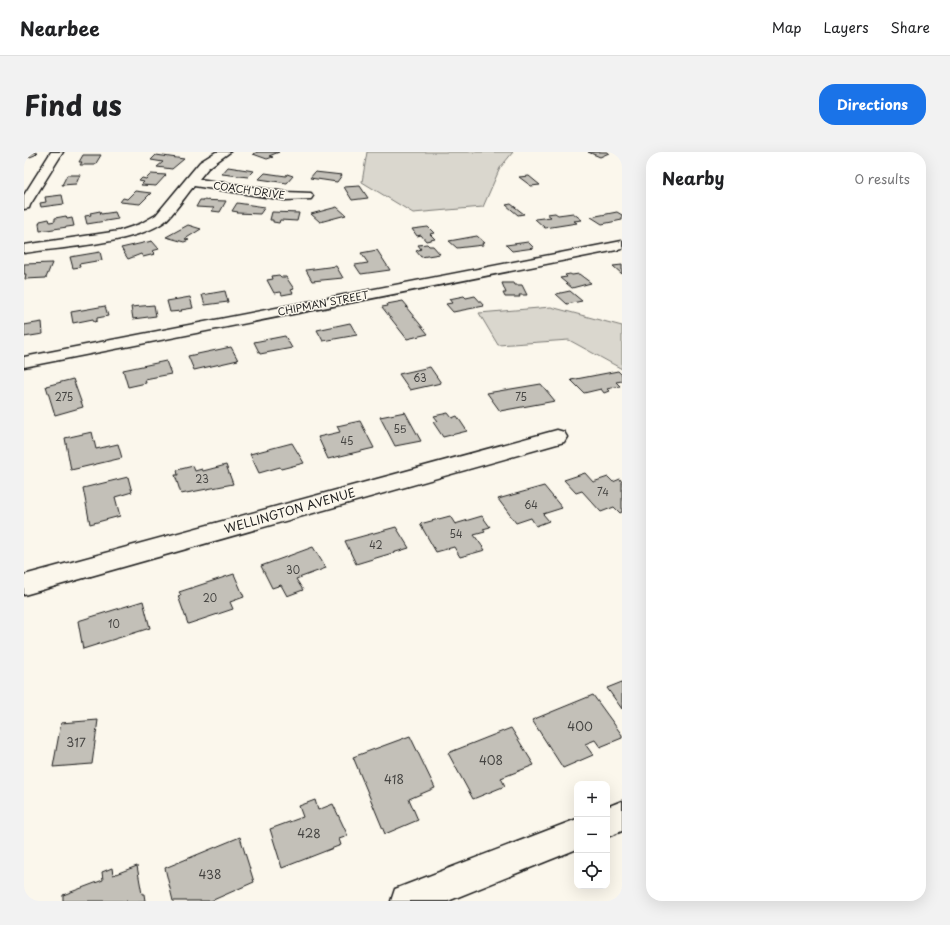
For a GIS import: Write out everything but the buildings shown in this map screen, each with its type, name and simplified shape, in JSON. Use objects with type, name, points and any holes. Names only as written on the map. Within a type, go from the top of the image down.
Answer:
[{"type":"street","points":[[24,205],[57,152]]},
{"type":"street","points":[[24,249],[121,235],[145,227],[160,218],[192,182],[204,165],[224,152]]},
{"type":"street","name":"COACH DRIVE","points":[[192,182],[286,196],[307,196]]},
{"type":"street","name":"CHIPMAN STREET","points":[[24,362],[622,245]]},
{"type":"street","name":"WELLINGTON AVENUE","points":[[24,585],[557,437]]},
{"type":"street","points":[[610,821],[622,816]]},
{"type":"street","points":[[407,901],[574,835]]},
{"type":"shaded area","points":[[367,152],[513,152],[500,168],[483,207],[413,213],[362,182]]},
{"type":"shaded area","points":[[551,307],[622,326],[622,369],[569,340],[498,345],[479,313]]}]
